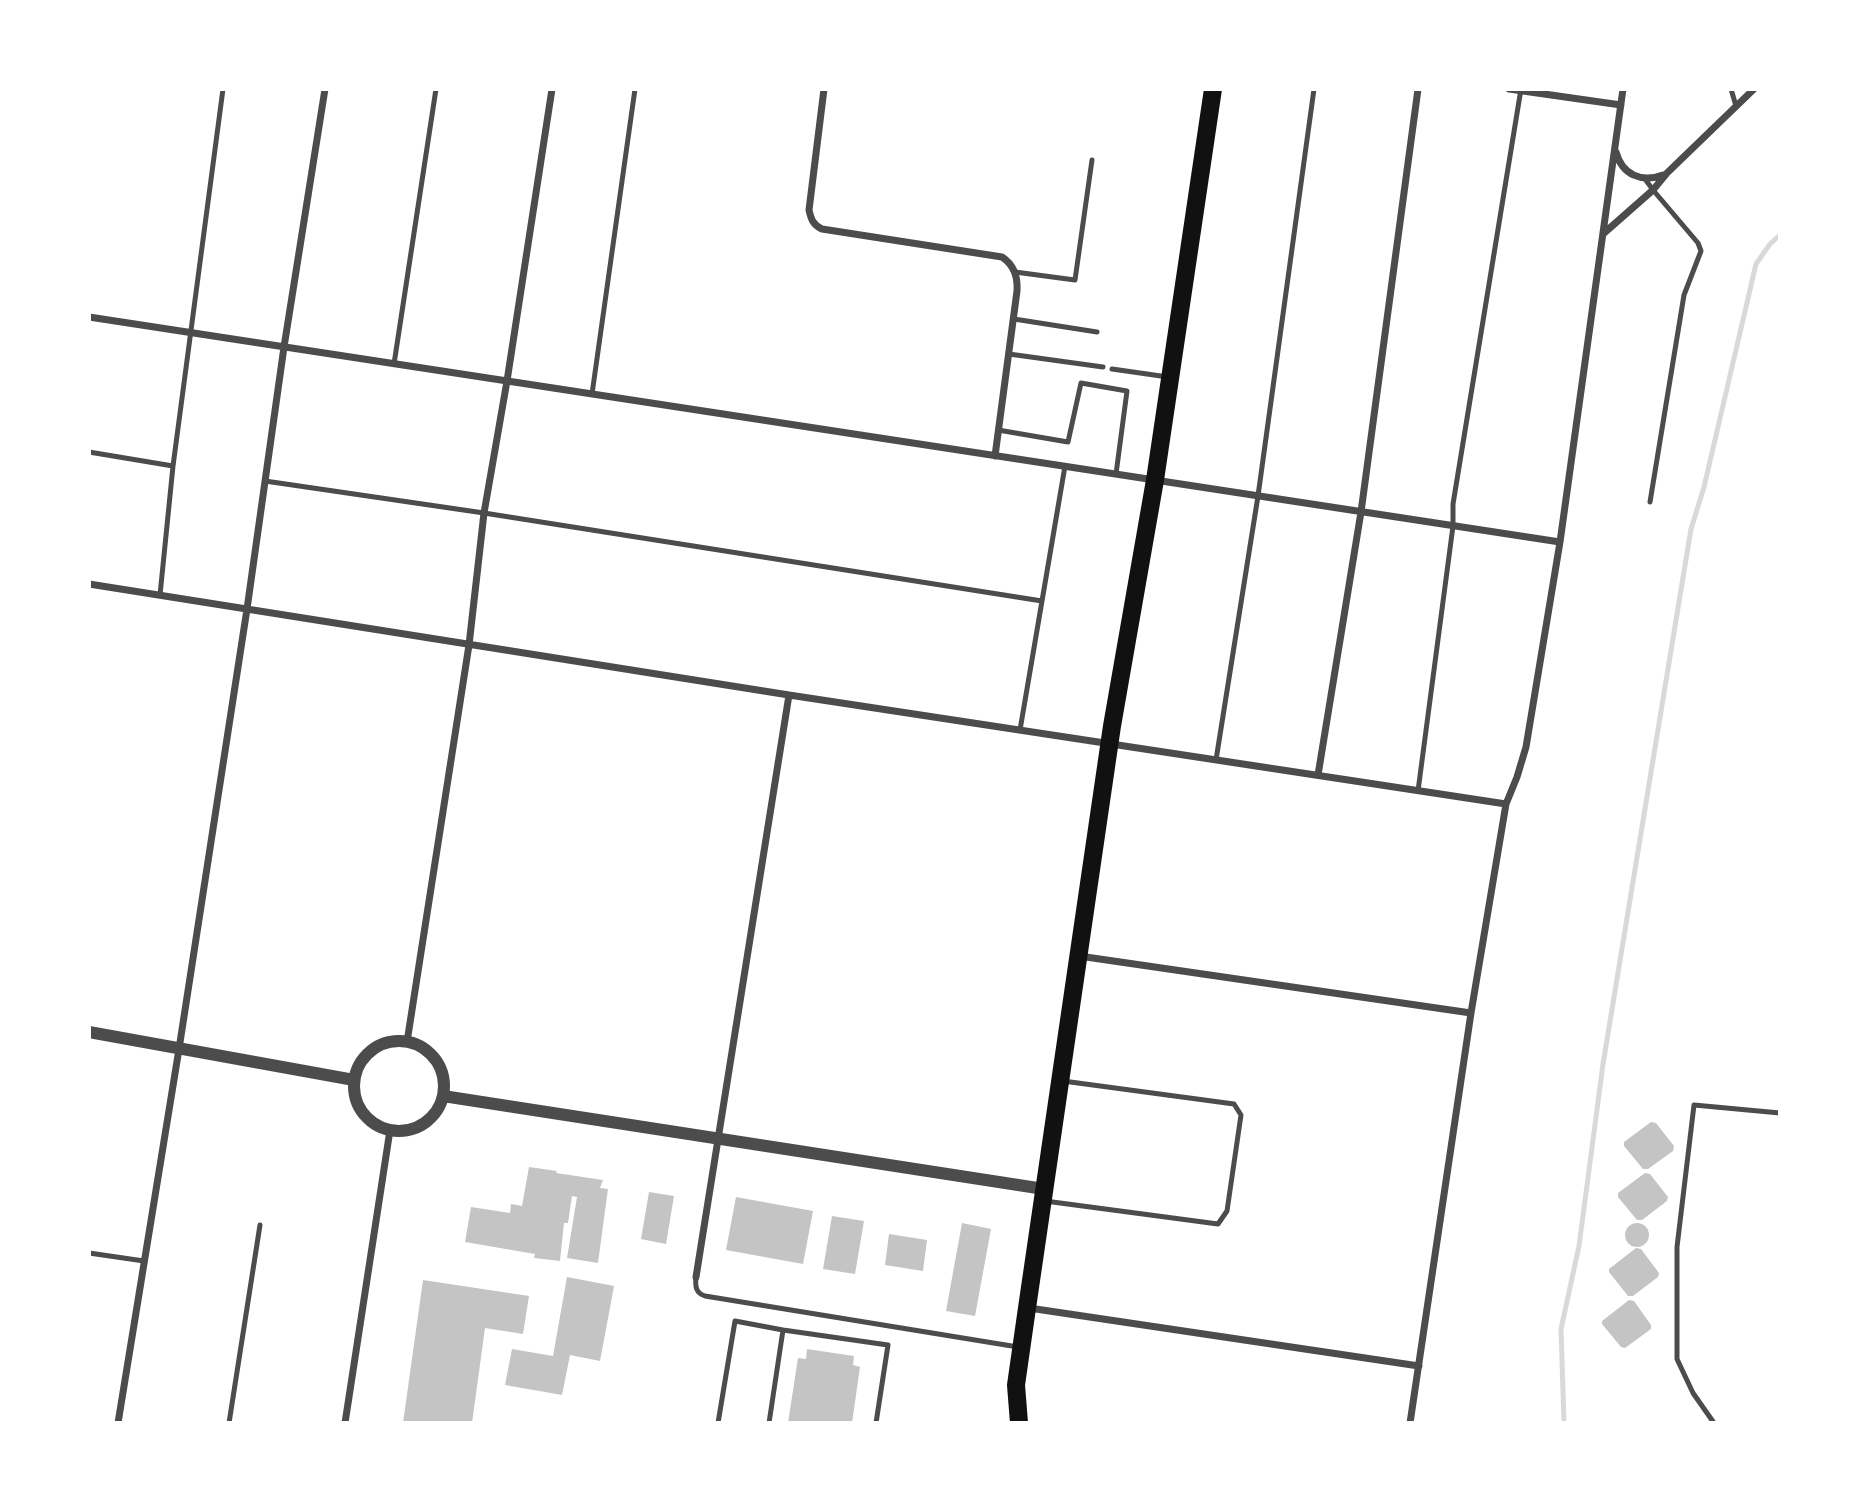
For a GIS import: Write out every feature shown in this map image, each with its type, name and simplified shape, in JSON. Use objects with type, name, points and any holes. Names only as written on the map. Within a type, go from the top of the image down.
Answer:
[{"type":"main road","points":[[1019,1423],[1016,1385],[1043,1195],[1109,744],[1156,480],[1213,89]]},
{"type":"street","points":[[118,1423],[179,1049],[325,89]]},
{"type":"street","points":[[407,1042],[469,645],[484,513],[552,89]]},
{"type":"street","points":[[824,89],[809,210],[812,223],[831,231],[1002,257],[1009,261],[1015,272],[1018,284],[995,456]]},
{"type":"street","points":[[1318,775],[1361,512],[1418,89]]},
{"type":"street","points":[[1509,89],[1621,106]]},
{"type":"street","points":[[1410,1423],[1471,1013],[1506,804],[1526,747],[1560,542],[1623,89]]},
{"type":"street","points":[[1603,234],[1653,190],[1667,173],[1754,89]]},
{"type":"street","points":[[1615,143],[1618,160],[1626,171],[1638,178],[1659,177],[1667,173]]},
{"type":"street","points":[[89,317],[1560,542]]},
{"type":"street","points":[[89,584],[789,695],[1506,804]]},
{"type":"street","points":[[696,1278],[789,695]]},
{"type":"street","points":[[1078,956],[1471,1013]]},
{"type":"street","points":[[89,1032],[354,1080]]},
{"type":"street","points":[[388,1042],[407,1042],[424,1049],[437,1062],[444,1078],[443,1096],[437,1111],[422,1125],[405,1131],[390,1130],[373,1123],[361,1110],[356,1098],[354,1080],[361,1062],[375,1048],[388,1042]]},
{"type":"street","points":[[443,1096],[717,1139],[1043,1195]]},
{"type":"street","points":[[345,1423],[390,1130]]},
{"type":"street","points":[[1027,1308],[1419,1366]]},
{"type":"lane","points":[[160,595],[173,466],[223,89]]},
{"type":"lane","points":[[394,364],[436,89]]},
{"type":"lane","points":[[592,394],[635,89]]},
{"type":"lane","points":[[1216,760],[1258,496],[1314,89]]},
{"type":"lane","points":[[1731,89],[1737,106]]},
{"type":"lane","points":[[1418,791],[1453,526],[1453,504],[1520,90]]},
{"type":"lane","points":[[1015,272],[1075,280],[1092,160]]},
{"type":"lane","points":[[1645,179],[1698,243],[1701,251],[1684,295],[1650,502]]},
{"type":"lane","points":[[1014,319],[1097,332]]},
{"type":"lane","points":[[1009,354],[1103,367]]},
{"type":"lane","points":[[1112,369],[1171,377]]},
{"type":"lane","points":[[998,430],[1068,442],[1081,383],[1127,391],[1116,474]]},
{"type":"lane","points":[[89,452],[173,466]]},
{"type":"lane","points":[[1020,730],[1065,466]]},
{"type":"lane","points":[[265,481],[1042,601]]},
{"type":"lane","points":[[1043,1195],[1218,1224],[1227,1211],[1241,1115],[1234,1104],[1060,1081]]},
{"type":"lane","points":[[1714,1423],[1693,1393],[1676,1359],[1676,1247],[1695,1105],[1780,1113]]},
{"type":"lane","points":[[229,1423],[260,1225]]},
{"type":"lane","points":[[89,1252],[144,1261]]},
{"type":"lane","points":[[696,1278],[697,1290],[705,1296],[1021,1348]]},
{"type":"lane","points":[[718,1423],[735,1321],[888,1345],[876,1423]]},
{"type":"lane","points":[[769,1423],[783,1329]]},
{"type":"building","points":[[1651,1122],[1656,1123],[1674,1146],[1673,1151],[1648,1169],[1643,1169],[1624,1146],[1624,1142]]},
{"type":"building","points":[[529,1167],[603,1180],[600,1188],[608,1189],[598,1263],[567,1258],[577,1197],[572,1196],[568,1223],[564,1223],[560,1261],[534,1258],[535,1254],[465,1242],[471,1207],[510,1213],[511,1204],[522,1206]]},
{"type":"building","points":[[1645,1173],[1650,1174],[1668,1197],[1667,1201],[1642,1220],[1637,1220],[1618,1197],[1618,1193]]},
{"type":"building","points":[[649,1192],[674,1196],[666,1244],[641,1239]]},
{"type":"building","points":[[736,1197],[813,1211],[803,1264],[726,1250]]},
{"type":"building","points":[[832,1216],[864,1221],[855,1274],[823,1269]]},
{"type":"building","points":[[962,1223],[991,1229],[975,1316],[946,1311]]},
{"type":"building","points":[[1637,1223],[1646,1226],[1649,1235],[1646,1244],[1637,1247],[1628,1244],[1625,1235],[1628,1226]]},
{"type":"building","points":[[889,1234],[927,1240],[923,1271],[885,1265]]},
{"type":"building","points":[[1636,1248],[1641,1249],[1659,1273],[1658,1277],[1633,1296],[1628,1296],[1609,1269]]},
{"type":"building","points":[[567,1277],[614,1286],[600,1361],[570,1355],[562,1395],[505,1385],[512,1349],[553,1356]]},
{"type":"building","points":[[423,1280],[529,1296],[523,1334],[485,1328],[472,1423],[403,1423]]},
{"type":"building","points":[[1629,1300],[1634,1301],[1651,1329],[1625,1348],[1621,1347],[1602,1321]]},
{"type":"building","points":[[807,1349],[854,1356],[853,1365],[860,1367],[852,1423],[788,1423],[798,1358],[806,1359]]},
{"type":"waterway","points":[[1564,1423],[1561,1329],[1579,1246],[1603,1064],[1691,529],[1704,487],[1756,264],[1780,235]]}]
